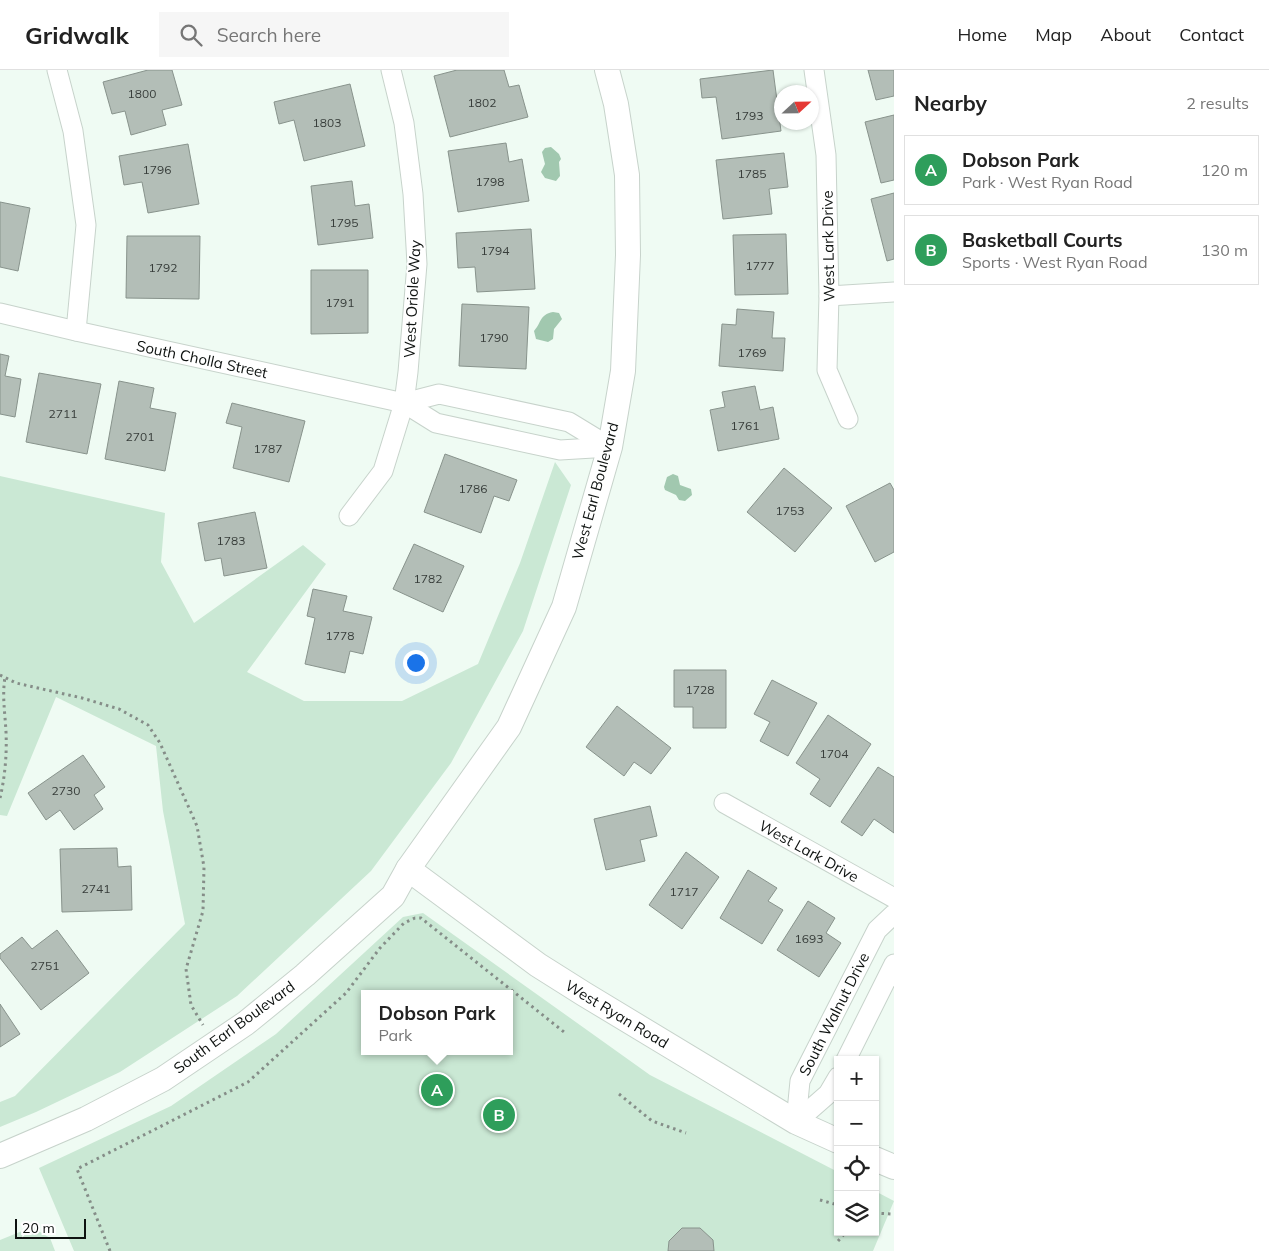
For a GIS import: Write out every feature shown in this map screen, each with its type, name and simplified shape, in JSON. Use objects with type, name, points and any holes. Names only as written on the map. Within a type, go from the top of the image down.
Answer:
[{"type":"street","points":[[57,70],[73,131],[86,225],[76,331]]},
{"type":"street","name":"West Oriole Way","points":[[349,516],[383,471],[404,403],[417,264],[413,194],[404,122],[390,70]]},
{"type":"street","name":"West Earl Boulevard","points":[[408,868],[509,727],[564,607],[610,447],[623,371],[628,245],[627,175],[616,104],[608,70]]},
{"type":"street","name":"West Lark Drive","points":[[814,70],[826,155],[830,296],[827,370],[848,419]]},
{"type":"street","points":[[830,296],[894,292]]},
{"type":"street","name":"South Cholla Street","points":[[0,313],[404,403],[436,423],[560,450],[610,447]]},
{"type":"street","name":"South Cholla Street","points":[[404,403],[439,394],[569,422],[610,447]]},
{"type":"street","name":"West Lark Drive","points":[[724,802],[894,898]]},
{"type":"street","name":"South Earl Boulevard","points":[[0,1156],[86,1119],[163,1078],[214,1046],[305,975],[385,903],[392,896],[408,868]]},
{"type":"street","name":"West Ryan Road","points":[[408,868],[546,970],[796,1122],[834,1139]]},
{"type":"street","name":"South Walnut Drive","points":[[796,1122],[800,1081],[877,930],[894,914]]},
{"type":"street","name":"South Walnut Drive","points":[[848,1056],[894,964]]},
{"type":"street","points":[[796,1122],[828,1094],[834,1084]]},
{"type":"street","points":[[879,1161],[894,1167]]},
{"type":"path","points":[[0,675],[16,683],[119,709],[148,725],[160,743],[197,826],[204,867],[203,910],[186,969],[191,1005],[214,1046]]},
{"type":"path","points":[[0,798],[4,780],[6,733],[2,694],[5,677]]},
{"type":"path","points":[[110,1251],[77,1169],[248,1082],[346,993],[380,948],[404,923],[415,918],[421,918],[511,990]]},
{"type":"path","points":[[513,991],[564,1032]]},
{"type":"path","points":[[619,1094],[652,1121],[686,1133]]},
{"type":"path","points":[[820,1200],[834,1204]]},
{"type":"path","points":[[879,1213],[894,1213]]},
{"type":"path","points":[[838,1241],[842,1236]]},
{"type":"shaded area","points":[[551,147],[559,154],[561,159],[559,162],[560,176],[556,181],[545,178],[541,172],[545,164],[542,152],[545,148]]},
{"type":"shaded area","points":[[548,313],[559,313],[562,319],[554,329],[553,339],[548,342],[536,339],[534,331],[541,319]]},
{"type":"shaded area","points":[[555,462],[571,485],[523,631],[451,763],[371,871],[237,996],[120,1072],[0,1127],[0,1102],[15,1096],[185,924],[163,811],[156,746],[56,697],[7,816],[0,815],[0,476],[165,513],[161,562],[194,623],[303,545],[326,564],[247,672],[304,701],[402,701],[478,664],[520,563]]},
{"type":"shaded area","points":[[673,474],[678,476],[680,485],[691,489],[692,495],[685,501],[679,500],[676,495],[665,490],[667,477]]},
{"type":"shaded area","points":[[423,913],[650,1075],[834,1170],[834,1236],[879,1236],[879,1193],[894,1201],[873,1251],[74,1251],[39,1168],[171,1106],[276,1034],[403,917]]},
{"type":"shaded area","points":[[32,1227],[50,1238],[55,1251],[0,1251],[0,1240]]},
{"type":"building","points":[[148,70],[172,70],[182,105],[162,110],[166,125],[131,135],[125,111],[112,114],[103,82]]},
{"type":"building","points":[[457,70],[504,70],[509,87],[519,85],[528,117],[450,137],[434,76]]},
{"type":"building","points":[[773,70],[775,85],[774,130],[781,131],[722,139],[716,97],[702,98],[700,79]]},
{"type":"building","points":[[868,70],[894,70],[894,96],[876,100]]},
{"type":"building","points":[[350,84],[365,146],[304,161],[294,120],[279,124],[274,102]]},
{"type":"building","points":[[894,115],[894,180],[881,183],[865,122]]},
{"type":"building","points":[[506,143],[509,162],[522,159],[529,201],[458,212],[448,151]]},
{"type":"building","points":[[188,144],[199,204],[148,213],[142,182],[124,185],[119,156]]},
{"type":"building","points":[[784,153],[788,187],[769,189],[772,214],[723,219],[716,160]]},
{"type":"building","points":[[352,181],[355,206],[369,204],[373,238],[318,245],[311,186]]},
{"type":"building","points":[[894,193],[894,259],[887,261],[871,199]]},
{"type":"building","points":[[0,202],[30,208],[18,271],[0,267]]},
{"type":"building","points":[[531,229],[535,289],[477,292],[475,267],[458,268],[456,233]]},
{"type":"building","points":[[786,234],[788,294],[735,295],[733,235]]},
{"type":"building","points":[[127,236],[200,236],[199,299],[126,298]]},
{"type":"building","points":[[311,270],[368,270],[368,333],[311,334]]},
{"type":"building","points":[[462,304],[529,307],[526,369],[459,366]]},
{"type":"building","points":[[737,309],[774,312],[772,338],[785,338],[783,371],[719,366],[722,324],[736,325]]},
{"type":"building","points":[[0,354],[9,356],[5,376],[21,379],[15,417],[0,414]]},
{"type":"building","points":[[39,373],[101,384],[87,454],[26,442]]},
{"type":"building","points":[[119,381],[154,388],[150,408],[176,413],[165,471],[105,459]]},
{"type":"building","points":[[755,386],[760,410],[773,407],[779,439],[718,451],[710,410],[725,407],[722,392]]},
{"type":"building","points":[[232,403],[305,421],[289,482],[233,468],[242,427],[226,423]]},
{"type":"building","points":[[445,454],[517,480],[509,501],[494,496],[481,533],[424,512]]},
{"type":"building","points":[[784,468],[832,508],[795,552],[747,512]]},
{"type":"building","points":[[890,483],[894,490],[894,552],[875,562],[846,506]]},
{"type":"building","points":[[255,512],[267,568],[224,576],[221,558],[205,561],[198,523]]},
{"type":"building","points":[[414,544],[464,566],[443,612],[393,589]]},
{"type":"building","points":[[313,589],[347,596],[343,611],[372,617],[363,654],[350,651],[345,673],[305,664],[315,618],[307,616]]},
{"type":"building","points":[[674,670],[726,670],[726,728],[693,728],[693,707],[674,707]]},
{"type":"building","points":[[772,680],[817,703],[788,756],[760,741],[770,722],[754,714]]},
{"type":"building","points":[[617,706],[671,748],[651,774],[634,762],[624,776],[586,747]]},
{"type":"building","points":[[828,715],[871,744],[830,807],[810,794],[820,779],[796,763]]},
{"type":"building","points":[[83,755],[105,787],[94,795],[103,809],[74,830],[60,810],[46,820],[28,793]]},
{"type":"building","points":[[878,767],[894,777],[894,833],[874,819],[862,836],[841,822]]},
{"type":"building","points":[[650,806],[657,836],[640,840],[645,861],[606,870],[594,819]]},
{"type":"building","points":[[117,848],[118,867],[131,866],[132,910],[62,912],[60,849]]},
{"type":"building","points":[[686,852],[719,877],[682,929],[649,905]]},
{"type":"building","points":[[748,870],[777,888],[768,901],[783,910],[762,944],[720,918]]},
{"type":"building","points":[[808,901],[835,918],[826,933],[841,943],[819,977],[777,950]]},
{"type":"building","points":[[57,930],[89,973],[41,1010],[0,958],[0,954],[22,937],[32,949]]},
{"type":"building","points":[[0,1004],[20,1034],[0,1047]]},
{"type":"building","points":[[682,1228],[700,1228],[713,1240],[714,1251],[668,1251],[669,1241]]},
{"type":"place","name":"Dobson Park","points":[[437,1090]]},
{"type":"place","name":"Basketball Courts","points":[[499,1115]]}]
